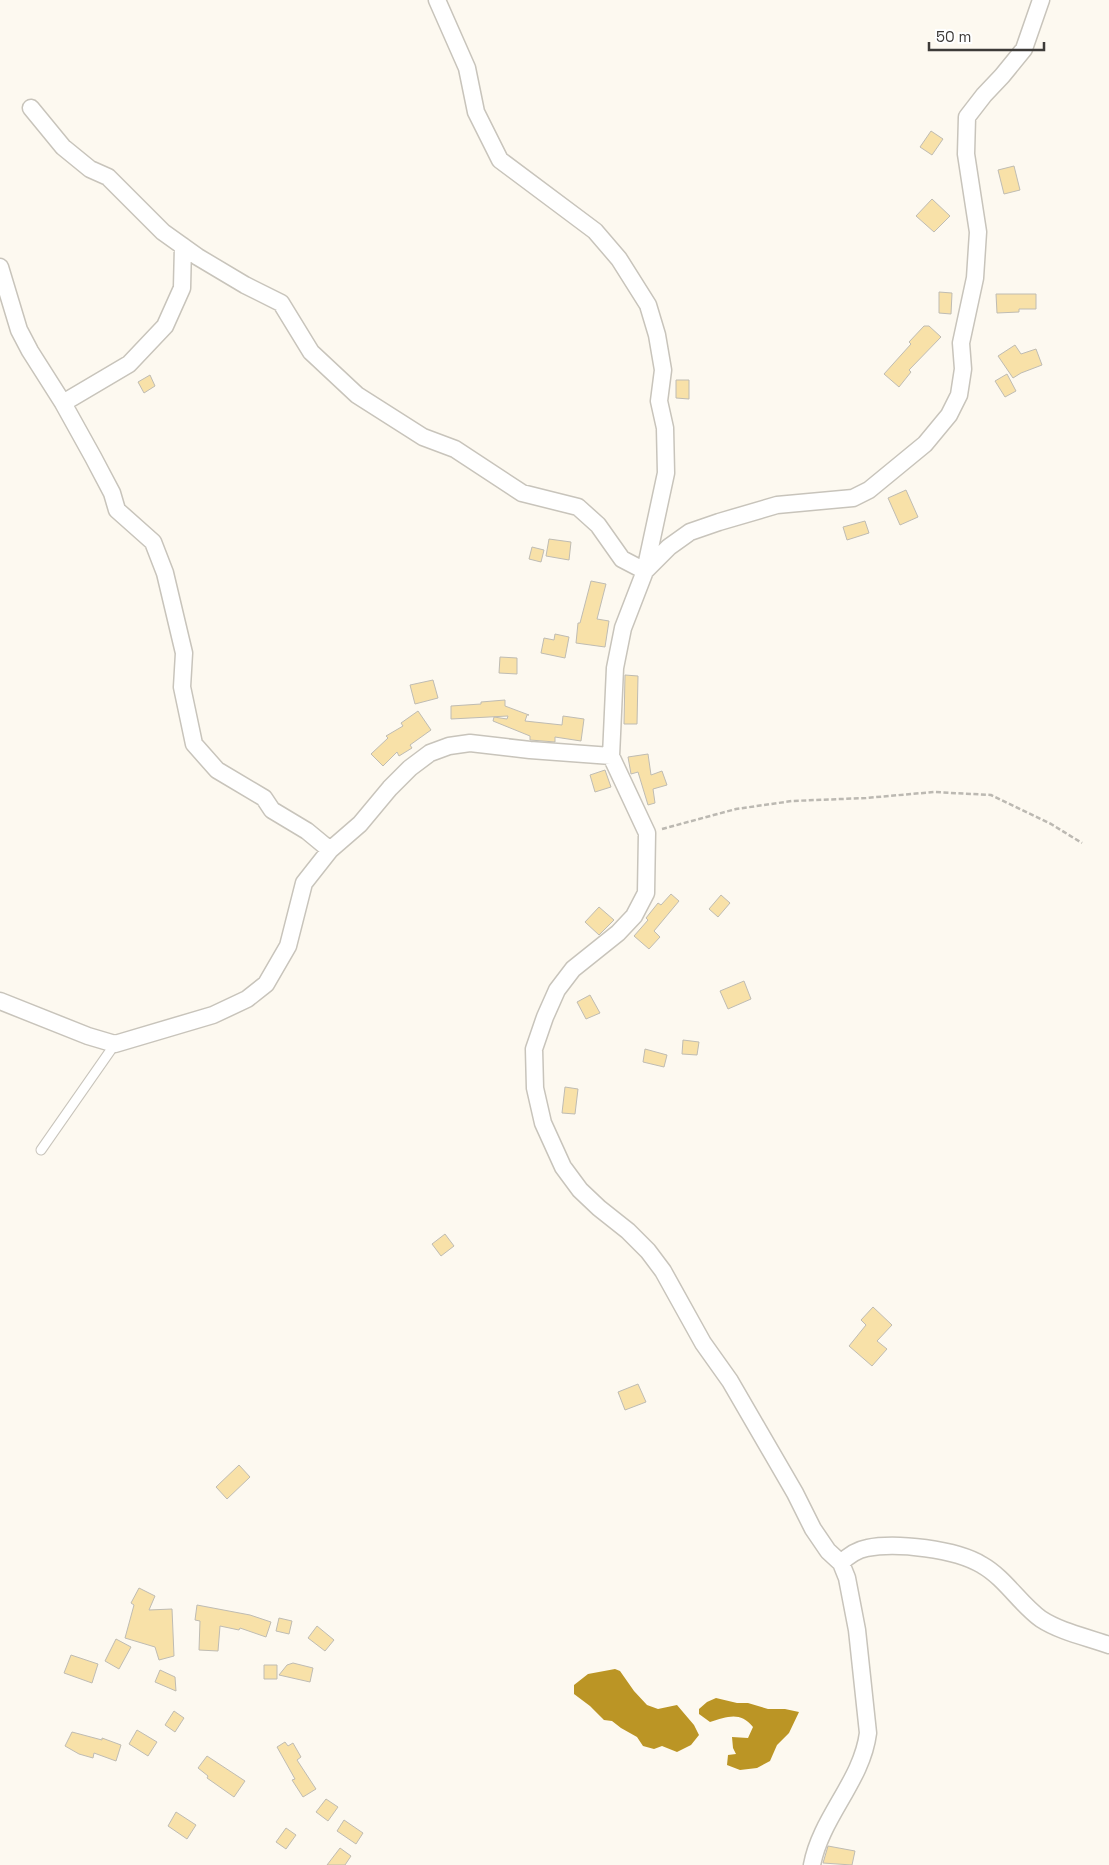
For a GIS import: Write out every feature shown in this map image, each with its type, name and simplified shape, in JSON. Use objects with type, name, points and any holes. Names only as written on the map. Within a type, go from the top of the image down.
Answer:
[{"type":"street","points":[[437,0],[467,68],[476,112],[500,160],[595,231],[619,259],[648,305],[657,335],[663,370],[660,401],[665,428],[666,472],[645,571],[623,628],[615,668],[611,756],[647,833],[646,893],[634,916],[618,934],[573,969],[557,990],[544,1017],[534,1050],[535,1088],[543,1123],[563,1166],[580,1190],[628,1231],[648,1251],[663,1271],[703,1343],[730,1381],[790,1484],[812,1529],[828,1551],[841,1563],[847,1578],[857,1630],[868,1733],[866,1748],[861,1762],[816,1846],[812,1865]]},
{"type":"street","points":[[645,571],[669,547],[690,532],[777,505],[853,498],[869,490],[925,444],[949,415],[959,395],[963,369],[961,343],[975,278],[978,232],[966,154],[968,117],[1024,48],[1041,0]]},
{"type":"street","points":[[31,108],[63,147],[90,169],[108,177],[163,232],[245,285],[281,303],[311,352],[357,395],[422,437],[456,449],[522,493],[578,507],[598,524],[622,558],[645,571]]},
{"type":"street","points":[[63,403],[129,364],[165,326],[182,288],[183,246]]},
{"type":"street","points":[[0,267],[19,330],[63,403],[112,493],[117,510],[153,542],[164,573],[184,653],[182,687],[194,744],[217,770],[264,798],[272,810],[307,831],[330,850]]},
{"type":"street","points":[[0,1001],[88,1036],[116,1044],[213,1015],[247,999],[266,984],[288,946],[304,883],[330,850],[360,824],[390,788],[410,768],[430,753],[449,746],[470,743],[611,756]]},
{"type":"street","points":[[841,1563],[849,1555],[865,1548],[891,1546],[937,1550],[966,1558],[982,1565],[997,1576],[1041,1619],[1063,1630],[1109,1645]]},
{"type":"lane","points":[[41,1150],[116,1044]]},
{"type":"path","points":[[647,833],[736,809],[792,801],[866,798],[934,792],[991,794],[1051,824],[1082,843]]},
{"type":"shaded area","points":[[615,1669],[620,1671],[647,1705],[658,1709],[677,1705],[694,1725],[699,1735],[691,1745],[677,1752],[662,1746],[654,1749],[643,1746],[637,1737],[612,1721],[604,1720],[574,1694],[574,1685],[588,1674]]},
{"type":"shaded area","points":[[716,1698],[737,1703],[748,1703],[768,1709],[785,1709],[799,1712],[789,1733],[777,1745],[770,1761],[757,1768],[740,1770],[727,1765],[728,1755],[736,1754],[733,1748],[732,1737],[748,1738],[753,1727],[738,1717],[728,1717],[710,1722],[699,1714],[699,1709],[707,1702]]},
{"type":"building","points":[[931,131],[943,139],[932,155],[920,147]]},
{"type":"building","points":[[1014,166],[1020,190],[1004,194],[998,170]]},
{"type":"building","points":[[932,199],[950,216],[934,232],[916,216]]},
{"type":"building","points":[[939,292],[952,293],[951,314],[939,313]]},
{"type":"building","points":[[996,294],[1036,294],[1036,309],[1019,309],[1019,312],[997,313]]},
{"type":"building","points":[[924,326],[929,326],[941,337],[909,370],[911,372],[899,387],[884,374],[911,344],[909,342]]},
{"type":"building","points":[[1015,345],[1021,354],[1036,349],[1042,365],[1013,378],[998,356]]},
{"type":"building","points":[[1007,374],[1016,391],[1005,397],[995,381]]},
{"type":"building","points":[[150,375],[155,386],[144,393],[138,382]]},
{"type":"building","points":[[676,380],[689,380],[689,399],[676,398]]},
{"type":"building","points":[[906,490],[918,517],[900,525],[888,498]]},
{"type":"building","points":[[865,521],[869,533],[847,540],[843,527]]},
{"type":"building","points":[[549,539],[571,542],[569,560],[546,556]]},
{"type":"building","points":[[532,547],[544,550],[541,562],[529,559]]},
{"type":"building","points":[[591,581],[606,584],[597,619],[609,621],[605,647],[576,643],[578,623],[580,623]]},
{"type":"building","points":[[555,634],[569,637],[565,658],[541,653],[544,638],[554,640]]},
{"type":"building","points":[[500,657],[517,658],[517,674],[499,673]]},
{"type":"building","points":[[625,675],[638,676],[637,724],[624,724]]},
{"type":"building","points":[[433,680],[438,698],[415,704],[410,685]]},
{"type":"building","points":[[505,700],[505,706],[529,715],[527,715],[525,721],[562,725],[563,716],[584,719],[581,741],[555,737],[555,742],[530,740],[530,736],[493,721],[494,717],[507,719],[508,716],[451,719],[451,706]]},
{"type":"building","points":[[418,711],[431,730],[410,745],[412,748],[399,756],[397,752],[383,766],[371,754],[388,738],[386,736],[403,726],[401,723]]},
{"type":"building","points":[[648,754],[651,775],[662,771],[667,785],[653,789],[655,803],[648,805],[638,772],[631,774],[628,757]]},
{"type":"building","points":[[605,770],[611,787],[595,792],[590,775]]},
{"type":"building","points":[[671,894],[679,901],[654,931],[660,937],[649,949],[634,936],[648,920],[646,918],[658,903],[661,905]]},
{"type":"building","points":[[721,895],[730,903],[718,917],[709,909]]},
{"type":"building","points":[[599,907],[614,920],[599,935],[585,922]]},
{"type":"building","points":[[744,981],[751,999],[728,1009],[720,991]]},
{"type":"building","points":[[590,995],[600,1013],[586,1019],[577,1002]]},
{"type":"building","points":[[683,1040],[699,1042],[697,1055],[682,1054]]},
{"type":"building","points":[[645,1049],[667,1055],[664,1067],[643,1062]]},
{"type":"building","points":[[565,1087],[578,1089],[575,1114],[562,1113]]},
{"type":"building","points":[[445,1234],[454,1246],[441,1256],[432,1244]]},
{"type":"building","points":[[873,1307],[892,1325],[877,1341],[887,1349],[872,1366],[849,1346],[866,1325],[861,1320]]},
{"type":"building","points":[[638,1384],[646,1402],[625,1410],[618,1392]]},
{"type":"building","points":[[239,1465],[250,1477],[227,1499],[216,1487]]},
{"type":"building","points":[[139,1588],[155,1596],[149,1610],[172,1609],[174,1656],[159,1660],[155,1647],[125,1638],[134,1605],[131,1603]]},
{"type":"building","points":[[197,1605],[250,1615],[271,1622],[266,1637],[240,1628],[239,1630],[220,1626],[218,1651],[199,1650],[200,1621],[195,1620]]},
{"type":"building","points":[[279,1618],[292,1621],[289,1634],[276,1631]]},
{"type":"building","points":[[317,1626],[334,1640],[325,1651],[308,1638]]},
{"type":"building","points":[[116,1639],[131,1647],[119,1669],[105,1661]]},
{"type":"building","points":[[71,1655],[98,1664],[92,1683],[64,1673]]},
{"type":"building","points":[[293,1663],[313,1668],[310,1682],[279,1675],[287,1665]]},
{"type":"building","points":[[264,1665],[277,1665],[277,1679],[264,1679]]},
{"type":"building","points":[[160,1670],[175,1677],[176,1691],[155,1682]]},
{"type":"building","points":[[174,1711],[184,1718],[175,1732],[165,1725]]},
{"type":"building","points":[[137,1730],[157,1742],[148,1756],[129,1744]]},
{"type":"building","points":[[72,1732],[102,1740],[102,1738],[121,1745],[116,1761],[94,1753],[93,1758],[79,1754],[65,1746]]},
{"type":"building","points":[[285,1742],[288,1746],[293,1743],[301,1757],[297,1760],[316,1789],[303,1797],[292,1780],[295,1779],[277,1747]]},
{"type":"building","points":[[207,1756],[245,1781],[234,1797],[207,1778],[208,1776],[198,1768]]},
{"type":"building","points":[[326,1799],[338,1807],[328,1821],[316,1812]]},
{"type":"building","points":[[176,1812],[196,1825],[187,1839],[168,1826]]},
{"type":"building","points":[[344,1820],[363,1833],[356,1844],[337,1831]]},
{"type":"building","points":[[286,1828],[296,1835],[286,1849],[276,1842]]},
{"type":"building","points":[[828,1846],[855,1851],[852,1865],[823,1863]]},
{"type":"building","points":[[340,1848],[351,1856],[345,1865],[327,1865]]}]
